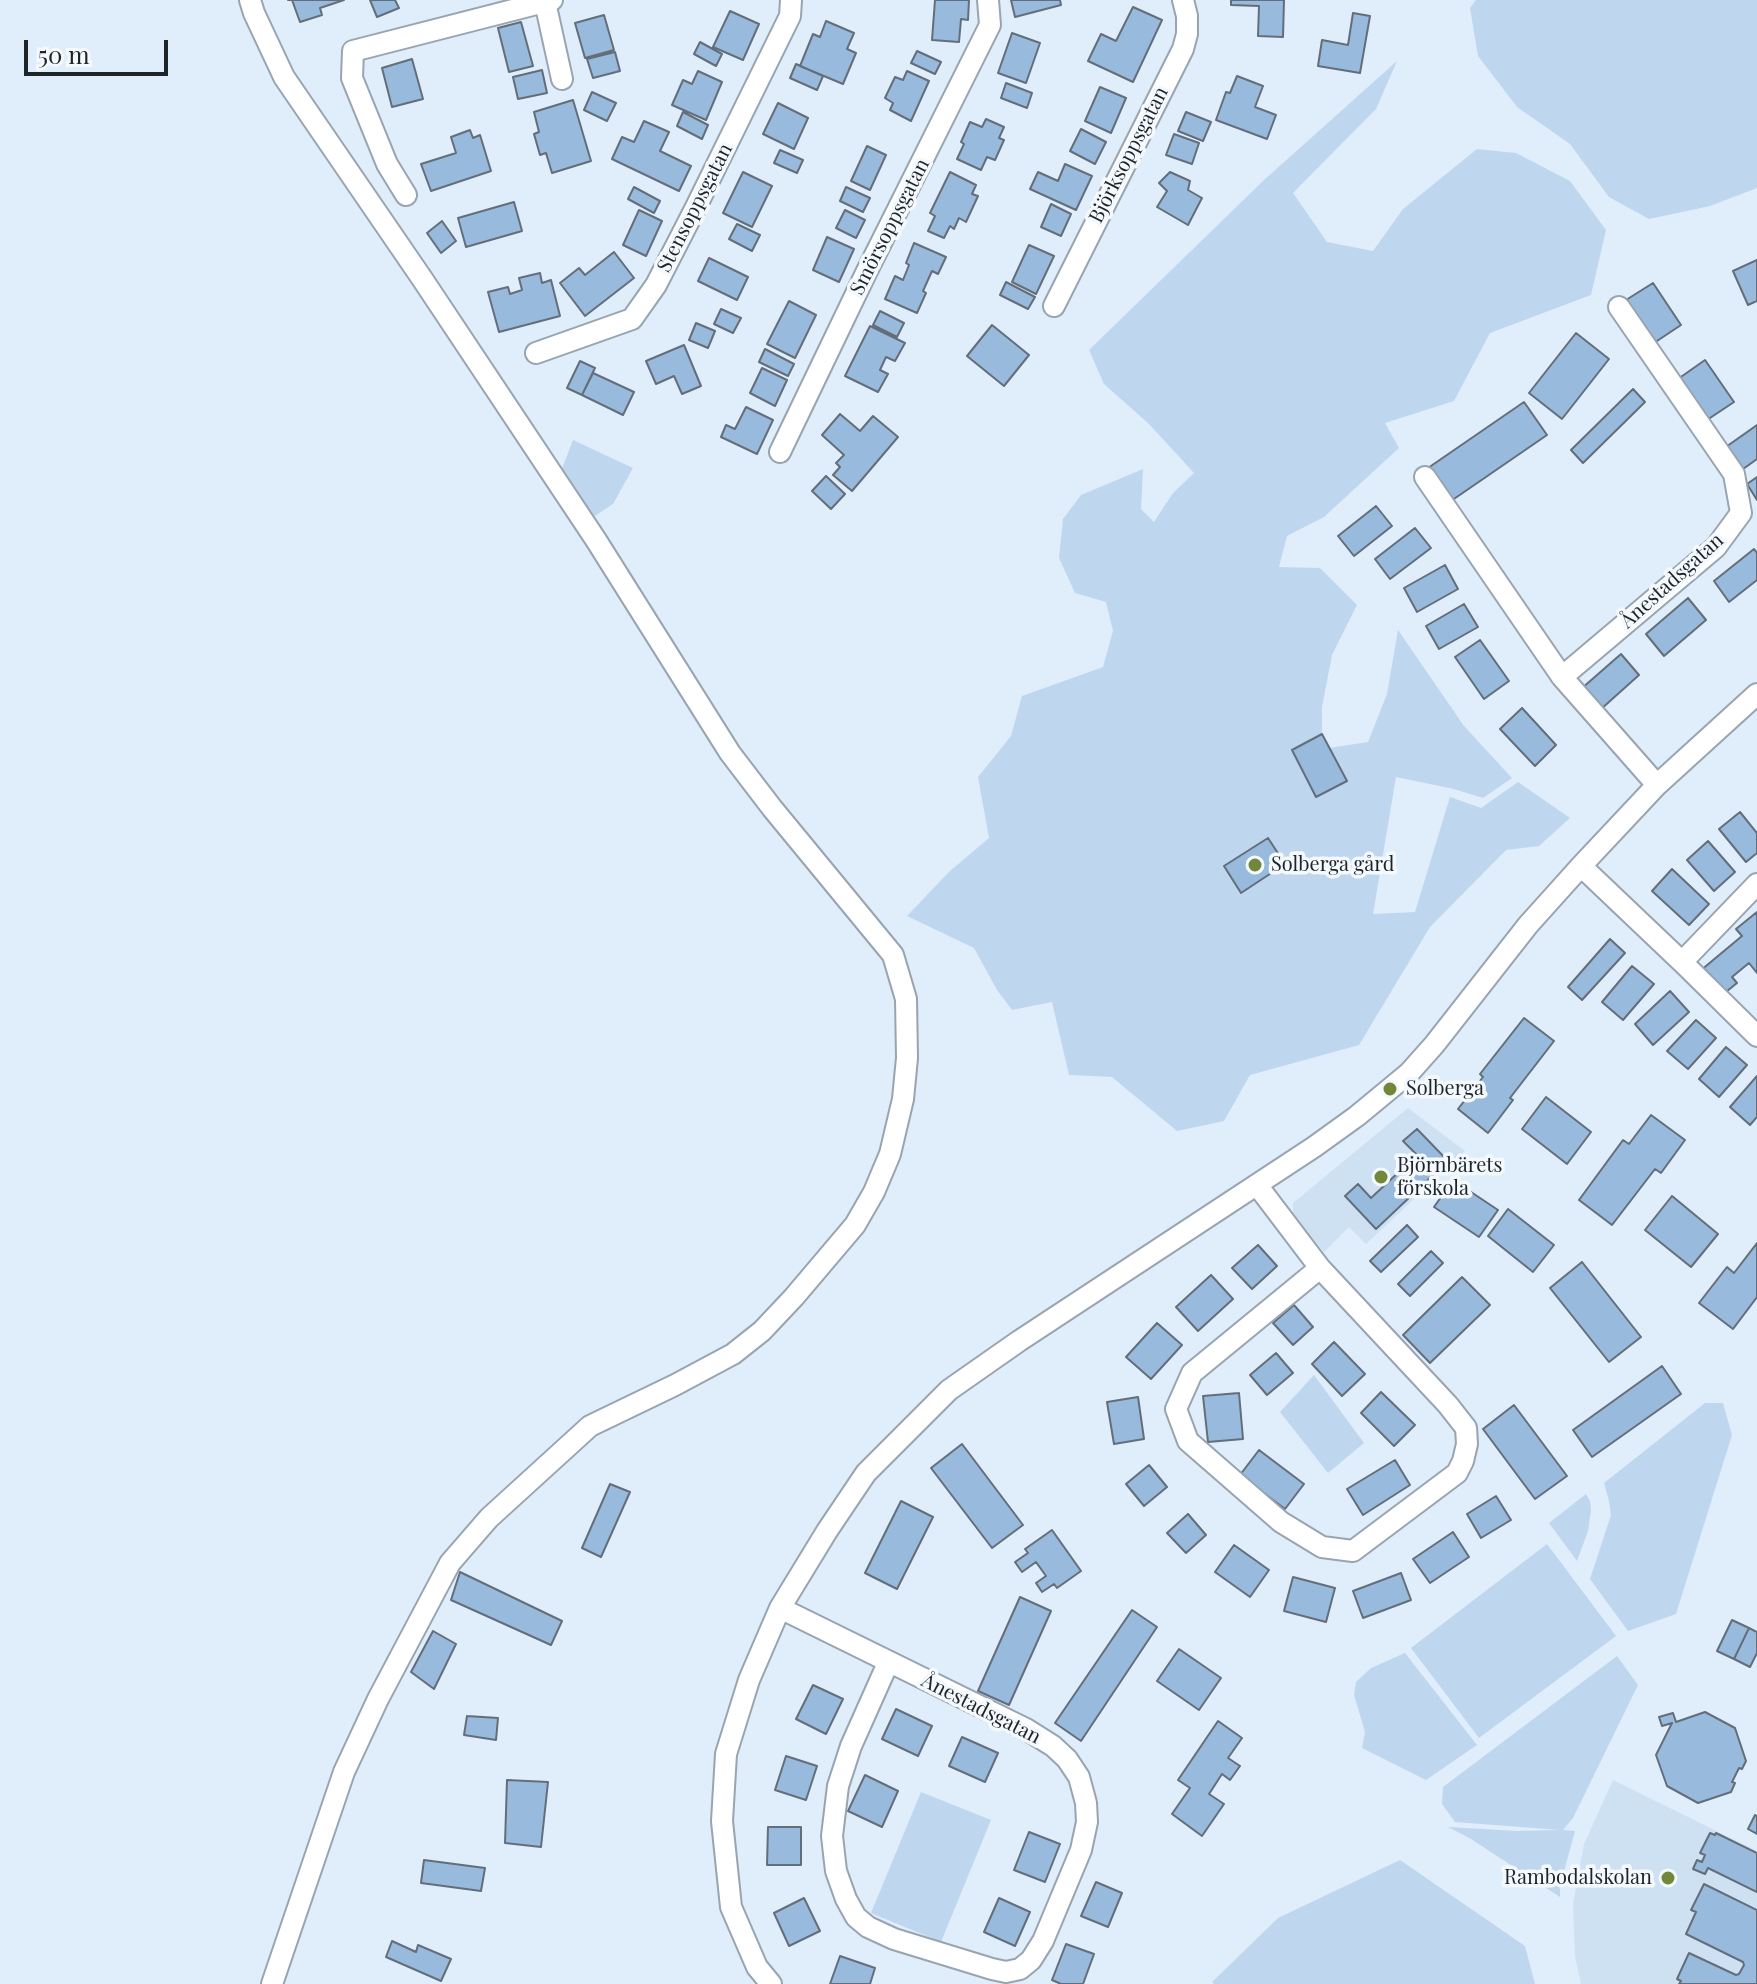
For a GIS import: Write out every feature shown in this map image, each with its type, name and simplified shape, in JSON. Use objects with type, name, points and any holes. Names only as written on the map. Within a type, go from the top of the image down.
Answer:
[{"type":"street","points":[[250,0],[284,77],[596,540],[730,753],[893,955],[906,999],[907,1058],[903,1099],[890,1154],[874,1192],[855,1225],[794,1297],[762,1331],[733,1354],[590,1426],[489,1518],[450,1563],[378,1699],[344,1772],[272,1984]]},
{"type":"street","name":"Stensoppsgatan","points":[[536,353],[632,319],[656,285],[702,194],[790,16],[791,0]]},
{"type":"street","name":"Smörsoppsgatan","points":[[780,452],[990,25],[988,0]]},
{"type":"street","name":"Björksoppsgatan","points":[[1054,306],[1183,49],[1187,34],[1183,0]]},
{"type":"street","points":[[406,195],[387,164],[352,78],[353,51],[549,1],[562,79]]},
{"type":"street","name":"Ånestadsgatan","points":[[1562,677],[1716,547],[1741,513],[1734,474],[1619,307]]},
{"type":"street","points":[[1425,477],[1562,677],[1657,785]]},
{"type":"street","points":[[771,1984],[757,1967],[731,1907],[722,1821],[726,1754],[749,1680],[780,1608],[866,1473],[949,1390],[1257,1185],[1357,1116],[1409,1073],[1528,925],[1581,866],[1657,785],[1757,694]]},
{"type":"street","points":[[1581,866],[1757,1036]]},
{"type":"street","points":[[1682,962],[1757,884]]},
{"type":"street","points":[[1257,1185],[1320,1268],[1466,1428],[1467,1444],[1457,1473],[1353,1551],[1322,1547],[1281,1522],[1188,1441],[1176,1409],[1192,1373],[1320,1268]]},
{"type":"street","name":"Ånestadsgatan","points":[[780,1608],[1026,1729],[1053,1746],[1079,1777],[1087,1822],[1081,1850],[1043,1941],[1031,1960],[1020,1969],[1006,1972],[992,1969],[894,1939],[868,1927],[856,1917],[846,1899],[836,1871],[832,1836],[838,1786],[851,1746],[888,1663]]},
{"type":"shaded area","points":[[1476,0],[1757,0],[1757,188],[1710,206],[1649,219],[1609,197],[1570,144],[1517,107],[1478,56],[1470,8]]},
{"type":"shaded area","points":[[1397,61],[1376,109],[1293,193],[1327,242],[1373,251],[1403,209],[1477,149],[1516,153],[1570,181],[1606,230],[1591,295],[1490,333],[1454,401],[1385,423],[1399,448],[1324,517],[1287,536],[1279,567],[1320,568],[1357,605],[1332,655],[1322,707],[1322,734],[1329,748],[1368,742],[1387,694],[1398,630],[1464,726],[1512,778],[1483,798],[1396,777],[1373,914],[1415,912],[1450,797],[1481,808],[1518,782],[1570,818],[1539,846],[1506,850],[1430,927],[1359,1045],[1250,1075],[1224,1121],[1177,1131],[1112,1077],[1069,1075],[1052,1002],[1012,1010],[974,948],[907,916],[949,872],[989,838],[978,777],[1011,736],[1022,696],[1103,667],[1113,631],[1106,602],[1075,593],[1059,558],[1063,519],[1081,495],[1143,469],[1141,509],[1154,522],[1173,493],[1194,473],[1149,424],[1104,384],[1089,350],[1264,180]]},
{"type":"shaded area","points":[[573,440],[633,468],[613,504],[595,516],[560,474]]},
{"type":"shaded area","name":"Björnbärets förskola","points":[[1408,1108],[1465,1151],[1366,1244],[1349,1227],[1324,1252],[1293,1214],[1293,1203]]},
{"type":"shaded area","points":[[1314,1375],[1364,1443],[1328,1473],[1280,1412]]},
{"type":"shaded area","points":[[1705,1403],[1723,1403],[1732,1435],[1676,1614],[1628,1631],[1590,1579],[1611,1515],[1604,1483]]},
{"type":"shaded area","points":[[1586,1494],[1591,1510],[1588,1531],[1577,1561],[1549,1523]]},
{"type":"shaded area","points":[[1547,1544],[1616,1636],[1479,1738],[1411,1648]]},
{"type":"shaded area","points":[[1405,1653],[1477,1745],[1426,1780],[1362,1748],[1365,1732],[1354,1695],[1356,1682],[1371,1668]]},
{"type":"shaded area","points":[[1617,1656],[1638,1685],[1573,1818],[1563,1830],[1575,1831],[1560,1886],[1560,1897],[1448,1827],[1560,1830],[1455,1822],[1442,1804],[1443,1787]]},
{"type":"shaded area","name":"Rambodalskolan","points":[[1613,1780],[1757,1851],[1757,1984],[1581,1984],[1575,1956],[1573,1904],[1584,1844]]},
{"type":"shaded area","points":[[921,1792],[991,1820],[941,1942],[871,1913]]},
{"type":"shaded area","points":[[1400,1860],[1525,1946],[1535,1984],[1212,1982],[1278,1918]]},
{"type":"building","points":[[292,0],[344,0],[320,8],[322,15],[300,22]]},
{"type":"building","points":[[370,0],[395,0],[399,8],[377,17]]},
{"type":"building","points":[[935,0],[969,0],[968,20],[961,19],[959,42],[932,40]]},
{"type":"building","points":[[1011,0],[1060,0],[1061,5],[1015,17]]},
{"type":"building","points":[[1231,0],[1284,0],[1283,37],[1258,36],[1259,6],[1231,5]]},
{"type":"building","points":[[1133,7],[1162,20],[1133,82],[1088,61],[1101,34],[1116,41]]},
{"type":"building","points":[[730,11],[759,24],[743,60],[713,47]]},
{"type":"building","points":[[1353,13],[1370,16],[1360,73],[1318,66],[1322,40],[1348,45]]},
{"type":"building","points":[[604,15],[614,50],[585,58],[575,23]]},
{"type":"building","points":[[826,21],[854,33],[847,49],[856,53],[843,84],[800,66],[813,34],[820,37]]},
{"type":"building","points":[[521,22],[533,66],[509,72],[498,28]]},
{"type":"building","points":[[1012,33],[1040,43],[1026,83],[998,73]]},
{"type":"building","points":[[700,42],[722,54],[716,66],[694,54]]},
{"type":"building","points":[[917,51],[941,62],[935,74],[911,63]]},
{"type":"building","points":[[615,52],[620,71],[593,78],[587,59]]},
{"type":"building","points":[[412,59],[423,99],[392,107],[382,68]]},
{"type":"building","points":[[796,64],[823,76],[817,90],[790,78]]},
{"type":"building","points":[[542,70],[547,93],[518,99],[513,77]]},
{"type":"building","points":[[698,71],[722,82],[706,120],[672,105],[683,80],[692,84]]},
{"type":"building","points":[[907,71],[929,81],[911,121],[890,110],[893,103],[885,98],[895,77],[903,80]]},
{"type":"building","points":[[1237,76],[1263,86],[1255,107],[1276,115],[1267,139],[1216,120],[1226,92],[1230,93]]},
{"type":"building","points":[[1006,83],[1032,93],[1027,108],[1001,98]]},
{"type":"building","points":[[1100,87],[1126,98],[1111,133],[1085,121]]},
{"type":"building","points":[[592,92],[616,103],[607,121],[584,110]]},
{"type":"building","points":[[573,100],[591,161],[552,173],[546,153],[540,155],[534,134],[539,132],[534,112]]},
{"type":"building","points":[[778,103],[808,118],[794,149],[763,134]]},
{"type":"building","points":[[683,112],[708,125],[702,139],[677,126]]},
{"type":"building","points":[[1186,112],[1211,122],[1203,141],[1178,131]]},
{"type":"building","points":[[986,119],[1004,127],[999,138],[1004,140],[995,160],[987,157],[981,170],[957,159],[970,122],[982,127]]},
{"type":"building","points":[[644,121],[669,132],[660,151],[691,166],[679,191],[612,159],[622,137],[634,142]]},
{"type":"building","points":[[1081,129],[1106,142],[1095,164],[1070,151]]},
{"type":"building","points":[[470,130],[473,138],[480,135],[491,171],[431,191],[421,164],[456,153],[451,137]]},
{"type":"building","points":[[1174,134],[1199,143],[1192,164],[1166,155]]},
{"type":"building","points":[[867,146],[886,155],[870,190],[851,181]]},
{"type":"building","points":[[780,150],[803,160],[797,173],[774,163]]},
{"type":"building","points":[[1065,164],[1092,176],[1076,210],[1030,189],[1038,172],[1058,181]]},
{"type":"building","points":[[743,172],[772,186],[752,227],[723,213]]},
{"type":"building","points":[[950,172],[976,185],[972,194],[978,196],[966,222],[959,218],[954,229],[950,226],[944,238],[928,231],[935,216],[930,213]]},
{"type":"building","points":[[1170,172],[1190,181],[1188,190],[1202,198],[1188,225],[1157,207],[1167,191],[1159,183]]},
{"type":"building","points":[[634,187],[660,201],[654,213],[628,199]]},
{"type":"building","points":[[846,187],[870,198],[863,212],[840,201]]},
{"type":"building","points":[[514,202],[522,231],[466,247],[458,218]]},
{"type":"building","points":[[1051,204],[1071,214],[1061,236],[1041,227]]},
{"type":"building","points":[[639,210],[662,221],[646,256],[623,245]]},
{"type":"building","points":[[845,210],[865,220],[856,238],[836,228]]},
{"type":"building","points":[[442,221],[456,241],[441,253],[427,233]]},
{"type":"building","points":[[737,224],[760,235],[752,251],[729,239]]},
{"type":"building","points":[[827,237],[854,249],[839,282],[813,270]]},
{"type":"building","points":[[914,243],[946,257],[938,274],[932,271],[917,313],[885,299],[895,276],[903,280]]},
{"type":"building","points":[[1029,245],[1054,256],[1036,294],[1012,282]]},
{"type":"building","points":[[614,252],[634,278],[585,316],[560,283],[579,268],[585,275]]},
{"type":"building","points":[[709,258],[748,277],[737,300],[698,281]]},
{"type":"building","points":[[1757,260],[1757,301],[1748,305],[1733,271]]},
{"type":"building","points":[[540,273],[542,283],[551,280],[560,316],[499,332],[488,292],[508,287],[510,294],[522,290],[519,278]]},
{"type":"building","points":[[1006,282],[1035,297],[1028,309],[1000,295]]},
{"type":"building","points":[[1653,283],[1681,325],[1654,343],[1626,300]]},
{"type":"building","points":[[789,301],[816,315],[795,358],[767,344]]},
{"type":"building","points":[[721,309],[741,318],[733,333],[714,324]]},
{"type":"building","points":[[880,311],[904,323],[897,337],[873,325]]},
{"type":"building","points":[[696,323],[715,331],[708,348],[689,340]]},
{"type":"building","points":[[992,325],[1029,355],[1004,386],[967,356]]},
{"type":"building","points":[[870,326],[905,343],[895,361],[886,357],[880,370],[888,374],[878,392],[845,376]]},
{"type":"building","points":[[1576,333],[1609,359],[1562,419],[1529,393]]},
{"type":"building","points":[[684,345],[701,386],[682,394],[674,376],[656,384],[646,361]]},
{"type":"building","points":[[765,349],[794,364],[788,376],[759,362]]},
{"type":"building","points":[[1705,360],[1734,402],[1707,420],[1678,379]]},
{"type":"building","points":[[580,361],[595,368],[582,395],[567,388]]},
{"type":"building","points":[[762,368],[787,380],[775,406],[750,393]]},
{"type":"building","points":[[593,373],[634,392],[623,415],[582,395]]},
{"type":"building","points":[[1633,389],[1645,402],[1583,463],[1571,450]]},
{"type":"building","points":[[1524,402],[1547,435],[1451,501],[1428,468]]},
{"type":"building","points":[[746,407],[773,420],[757,454],[721,437],[726,425],[735,429]]},
{"type":"building","points":[[840,414],[860,431],[873,416],[898,437],[852,491],[833,475],[840,467],[836,463],[844,455],[822,435]]},
{"type":"building","points":[[1757,425],[1757,459],[1739,472],[1723,449]]},
{"type":"building","points":[[826,476],[845,494],[831,509],[812,491]]},
{"type":"building","points":[[1757,477],[1757,500],[1747,484]]},
{"type":"building","points":[[1376,506],[1392,526],[1354,556],[1338,536]]},
{"type":"building","points":[[1415,528],[1431,548],[1390,579],[1375,559]]},
{"type":"building","points":[[1754,549],[1757,553],[1757,580],[1729,602],[1714,581]]},
{"type":"building","points":[[1445,565],[1458,589],[1417,612],[1404,588]]},
{"type":"building","points":[[1688,598],[1706,620],[1664,656],[1646,634]]},
{"type":"building","points":[[1464,604],[1478,627],[1439,649],[1426,626]]},
{"type":"building","points":[[1480,640],[1509,681],[1484,699],[1455,657]]},
{"type":"building","points":[[1621,654],[1639,675],[1600,710],[1581,689]]},
{"type":"building","points":[[1522,708],[1556,745],[1535,766],[1500,729]]},
{"type":"building","points":[[1322,734],[1347,781],[1316,797],[1292,750]]},
{"type":"building","points":[[1740,812],[1757,833],[1757,853],[1746,862],[1719,829]]},
{"type":"building","name":"Solberga gård","points":[[1268,838],[1285,864],[1241,893],[1224,866]]},
{"type":"building","points":[[1708,841],[1735,872],[1714,891],[1687,860]]},
{"type":"building","points":[[1672,869],[1709,904],[1689,925],[1652,891]]},
{"type":"building","points":[[1757,912],[1757,973],[1749,963],[1732,977],[1737,983],[1721,996],[1700,971],[1742,936],[1736,929]]},
{"type":"building","points":[[1610,939],[1625,953],[1582,1000],[1568,987]]},
{"type":"building","points":[[1632,966],[1654,984],[1623,1020],[1602,1002]]},
{"type":"building","points":[[1670,991],[1689,1012],[1653,1045],[1635,1024]]},
{"type":"building","points":[[1524,1018],[1554,1041],[1510,1098],[1513,1100],[1488,1133],[1458,1109],[1483,1077],[1480,1074]]},
{"type":"building","points":[[1696,1020],[1716,1038],[1688,1069],[1667,1051]]},
{"type":"building","points":[[1726,1047],[1747,1065],[1719,1097],[1699,1079]]},
{"type":"building","points":[[1757,1076],[1757,1117],[1750,1125],[1730,1107]]},
{"type":"building","points":[[1546,1097],[1591,1132],[1567,1164],[1522,1129]]},
{"type":"building","points":[[1651,1115],[1685,1140],[1661,1173],[1655,1169],[1612,1225],[1579,1200],[1623,1140],[1629,1144]]},
{"type":"building","points":[[1417,1129],[1448,1161],[1376,1229],[1345,1196],[1358,1184],[1371,1198],[1417,1155],[1403,1141]]},
{"type":"building","points":[[1453,1180],[1498,1210],[1479,1237],[1434,1207]]},
{"type":"building","points":[[1672,1196],[1718,1234],[1691,1267],[1645,1230]]},
{"type":"building","points":[[1508,1209],[1554,1245],[1533,1272],[1488,1236]]},
{"type":"building","points":[[1407,1225],[1418,1237],[1381,1272],[1370,1261]]},
{"type":"building","points":[[1757,1243],[1757,1297],[1733,1329],[1699,1303],[1727,1267],[1734,1273]]},
{"type":"building","points":[[1258,1245],[1277,1266],[1252,1289],[1232,1268]]},
{"type":"building","points":[[1431,1251],[1443,1263],[1410,1296],[1398,1284]]},
{"type":"building","points":[[1582,1262],[1641,1337],[1609,1362],[1550,1288]]},
{"type":"building","points":[[1211,1275],[1233,1299],[1198,1331],[1176,1307]]},
{"type":"building","points":[[1462,1277],[1490,1305],[1430,1363],[1403,1335]]},
{"type":"building","points":[[1294,1305],[1313,1327],[1293,1345],[1273,1323]]},
{"type":"building","points":[[1157,1323],[1182,1345],[1151,1379],[1126,1357]]},
{"type":"building","points":[[1334,1342],[1365,1374],[1342,1396],[1312,1364]]},
{"type":"building","points":[[1276,1353],[1293,1373],[1267,1395],[1250,1375]]},
{"type":"building","points":[[1662,1366],[1681,1394],[1592,1457],[1573,1430]]},
{"type":"building","points":[[1381,1392],[1415,1425],[1394,1446],[1361,1413]]},
{"type":"building","points":[[1239,1393],[1243,1439],[1208,1442],[1203,1396]]},
{"type":"building","points":[[1138,1397],[1144,1439],[1114,1444],[1107,1402]]},
{"type":"building","points":[[1514,1405],[1567,1476],[1535,1499],[1483,1429]]},
{"type":"building","points":[[962,1444],[1023,1525],[992,1548],[931,1468]]},
{"type":"building","points":[[1259,1450],[1304,1484],[1285,1509],[1240,1475]]},
{"type":"building","points":[[1395,1460],[1410,1485],[1363,1515],[1347,1489]]},
{"type":"building","points":[[1149,1465],[1167,1487],[1144,1506],[1126,1484]]},
{"type":"building","points":[[610,1484],[630,1492],[601,1557],[582,1548]]},
{"type":"building","points":[[1496,1496],[1511,1520],[1481,1538],[1467,1514]]},
{"type":"building","points":[[901,1501],[933,1517],[897,1589],[865,1573]]},
{"type":"building","points":[[1188,1514],[1206,1535],[1186,1553],[1167,1533]]},
{"type":"building","points":[[1052,1530],[1081,1571],[1057,1588],[1054,1584],[1042,1592],[1036,1583],[1046,1576],[1036,1562],[1022,1572],[1015,1562],[1028,1553],[1025,1549]]},
{"type":"building","points":[[1453,1532],[1469,1557],[1430,1583],[1413,1559]]},
{"type":"building","points":[[1234,1545],[1269,1570],[1250,1597],[1215,1572]]},
{"type":"building","points":[[460,1572],[562,1621],[551,1645],[451,1600]]},
{"type":"building","points":[[1401,1573],[1411,1600],[1363,1618],[1353,1591]]},
{"type":"building","points":[[1293,1577],[1335,1588],[1326,1622],[1284,1611]]},
{"type":"building","points":[[1020,1597],[1051,1611],[1009,1705],[978,1691]]},
{"type":"building","points":[[1132,1610],[1157,1627],[1081,1741],[1055,1723]]},
{"type":"building","points":[[1732,1620],[1749,1628],[1734,1659],[1717,1651]]},
{"type":"building","points":[[1749,1628],[1757,1632],[1757,1653],[1750,1667],[1734,1659]]},
{"type":"building","points":[[433,1631],[456,1644],[434,1689],[411,1672]]},
{"type":"building","points":[[1179,1649],[1221,1678],[1199,1710],[1157,1681]]},
{"type":"building","points":[[813,1685],[843,1699],[826,1734],[796,1719]]},
{"type":"building","points":[[896,1709],[932,1726],[918,1756],[882,1739]]},
{"type":"building","points":[[1705,1712],[1735,1728],[1746,1761],[1732,1782],[1735,1783],[1731,1792],[1698,1803],[1667,1786],[1656,1755],[1672,1723],[1662,1726],[1659,1717],[1673,1713],[1676,1722]]},
{"type":"building","points":[[467,1716],[498,1718],[496,1740],[464,1735]]},
{"type":"building","points":[[1218,1721],[1242,1738],[1228,1758],[1240,1766],[1230,1780],[1222,1774],[1209,1794],[1224,1804],[1202,1836],[1172,1814],[1190,1788],[1178,1780]]},
{"type":"building","points":[[962,1737],[998,1753],[985,1782],[949,1766]]},
{"type":"building","points":[[786,1756],[817,1766],[806,1800],[775,1790]]},
{"type":"building","points":[[865,1775],[898,1791],[882,1827],[848,1811]]},
{"type":"building","points":[[507,1780],[548,1782],[541,1847],[505,1843]]},
{"type":"building","points":[[1757,1816],[1757,1834],[1748,1829]]},
{"type":"building","points":[[768,1827],[801,1827],[801,1865],[767,1865]]},
{"type":"building","points":[[1029,1832],[1060,1844],[1045,1882],[1014,1870]]},
{"type":"building","points":[[1710,1833],[1757,1853],[1757,1892],[1708,1868],[1705,1874],[1693,1869],[1697,1860],[1702,1862],[1705,1855],[1700,1853]]},
{"type":"building","points":[[424,1860],[485,1868],[481,1891],[421,1883]]},
{"type":"building","points":[[1096,1882],[1122,1893],[1108,1927],[1081,1916]]},
{"type":"building","points":[[1704,1884],[1757,1910],[1757,1984],[1679,1984],[1681,1981],[1677,1979],[1689,1953],[1736,1975],[1744,1965],[1686,1934],[1696,1912],[1691,1910]]},
{"type":"building","points":[[804,1898],[820,1931],[789,1946],[774,1913]]},
{"type":"building","points":[[999,1898],[1030,1912],[1015,1946],[984,1932]]},
{"type":"building","points":[[392,1941],[416,1952],[418,1945],[451,1959],[441,1981],[386,1957]]},
{"type":"building","points":[[1066,1944],[1094,1954],[1083,1984],[1061,1984],[1052,1980]]},
{"type":"building","points":[[840,1956],[875,1968],[870,1984],[830,1984]]},
{"type":"place","name":"Solberga gård","points":[[1255,865]]},
{"type":"place","name":"Solberga","points":[[1390,1089]]},
{"type":"place","name":"Björnbärets förskola","points":[[1381,1177]]},
{"type":"place","name":"Rambodalskolan","points":[[1668,1878]]}]
